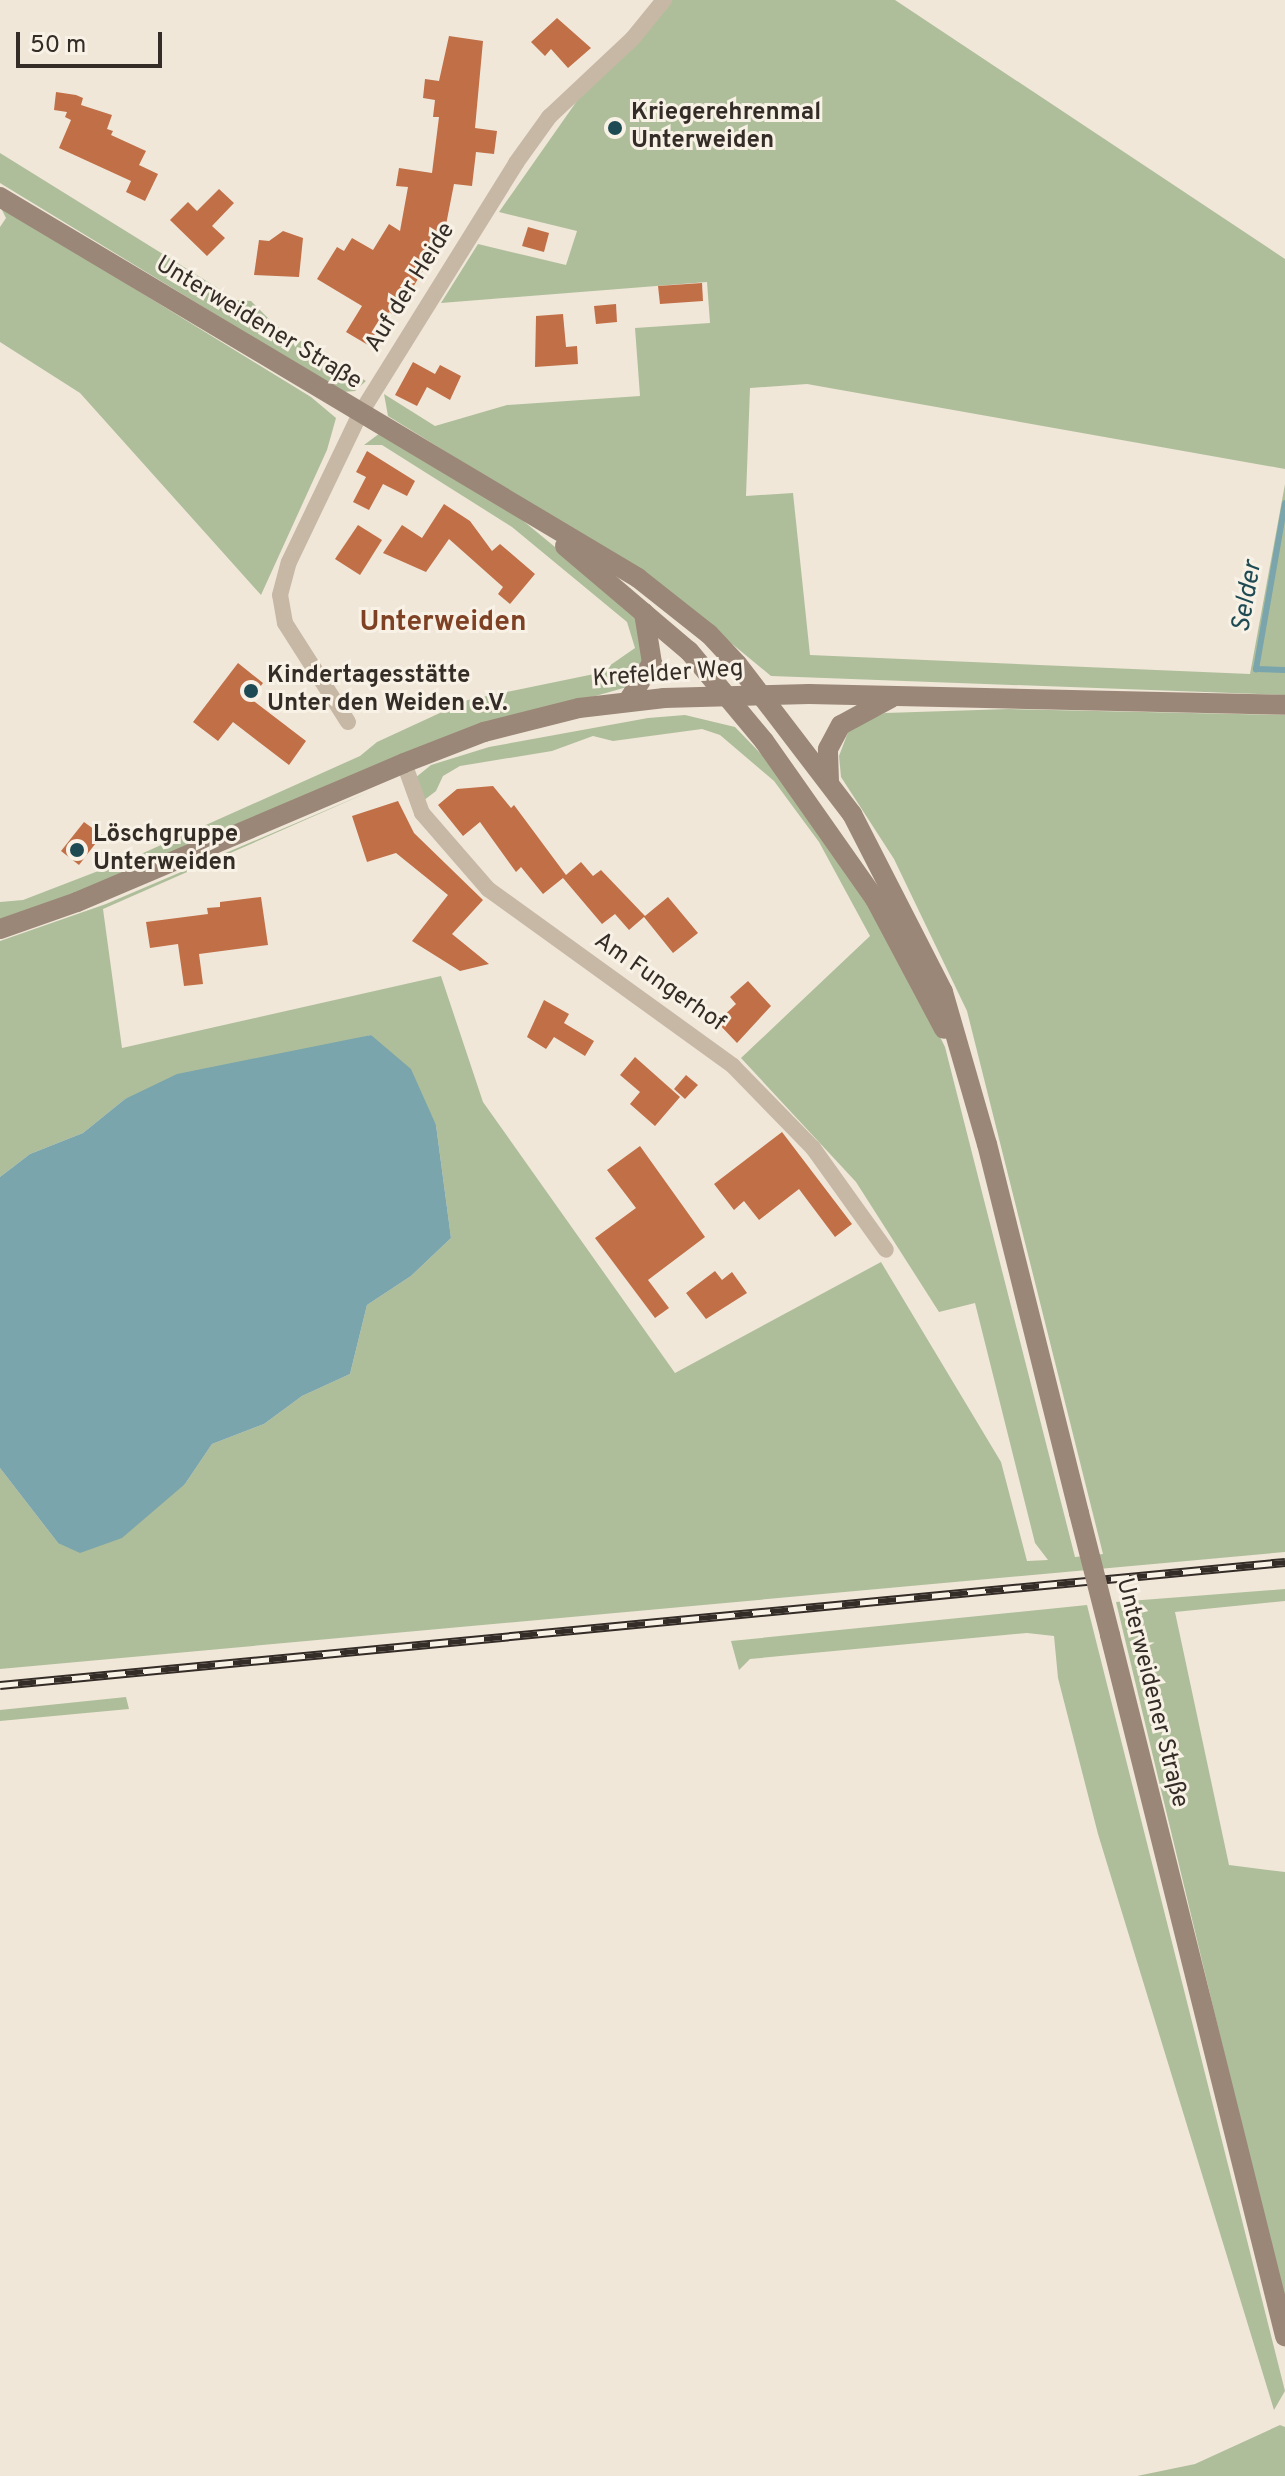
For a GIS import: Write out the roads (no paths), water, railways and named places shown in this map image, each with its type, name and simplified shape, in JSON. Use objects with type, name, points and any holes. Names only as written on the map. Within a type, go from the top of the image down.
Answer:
[{"type":"street","name":"Auf der Heide","points":[[348,722],[299,652],[285,623],[280,595],[289,562],[360,414],[524,151],[549,117],[633,38],[664,0]]},
{"type":"street","name":"Unterweidener Straße","points":[[0,197],[360,414],[494,489],[638,578],[709,634],[829,781],[905,911],[943,992],[1079,1513],[1285,2336]]},
{"type":"street","name":"Unterweidener Straße","points":[[494,489],[689,651],[727,696],[821,818],[875,899],[962,1065]]},
{"type":"street","points":[[628,701],[652,663],[644,613]]},
{"type":"street","points":[[829,781],[828,749],[841,725],[898,694]]},
{"type":"street","name":"Krefelder Weg","points":[[0,929],[77,902],[484,732],[628,701],[760,695],[898,694],[1285,705]]},
{"type":"street","name":"Am Fungerhof","points":[[404,763],[422,813],[480,880],[529,922],[635,991],[733,1066],[813,1148],[886,1250]]},
{"type":"water","points":[[371,1035],[411,1069],[436,1125],[451,1238],[411,1276],[367,1305],[350,1374],[302,1396],[264,1424],[212,1444],[185,1484],[122,1538],[80,1553],[58,1543],[0,1468],[0,1177],[30,1154],[83,1133],[125,1099],[177,1074]]},
{"type":"waterway","name":"Selder","points":[[1285,503],[1256,669],[1285,670]]},
{"type":"railway","points":[[0,1685],[1285,1562]]},
{"type":"place","name":"Kriegerehrenmal Unterweiden","points":[[615,128]]},
{"type":"place","name":"Kindertagesstätte Unter den Weiden e.V.","points":[[251,691]]},
{"type":"place","name":"Löschgruppe Unterweiden","points":[[77,850]]},
{"type":"district","name":"Unterweiden","points":[[443,623]]}]
